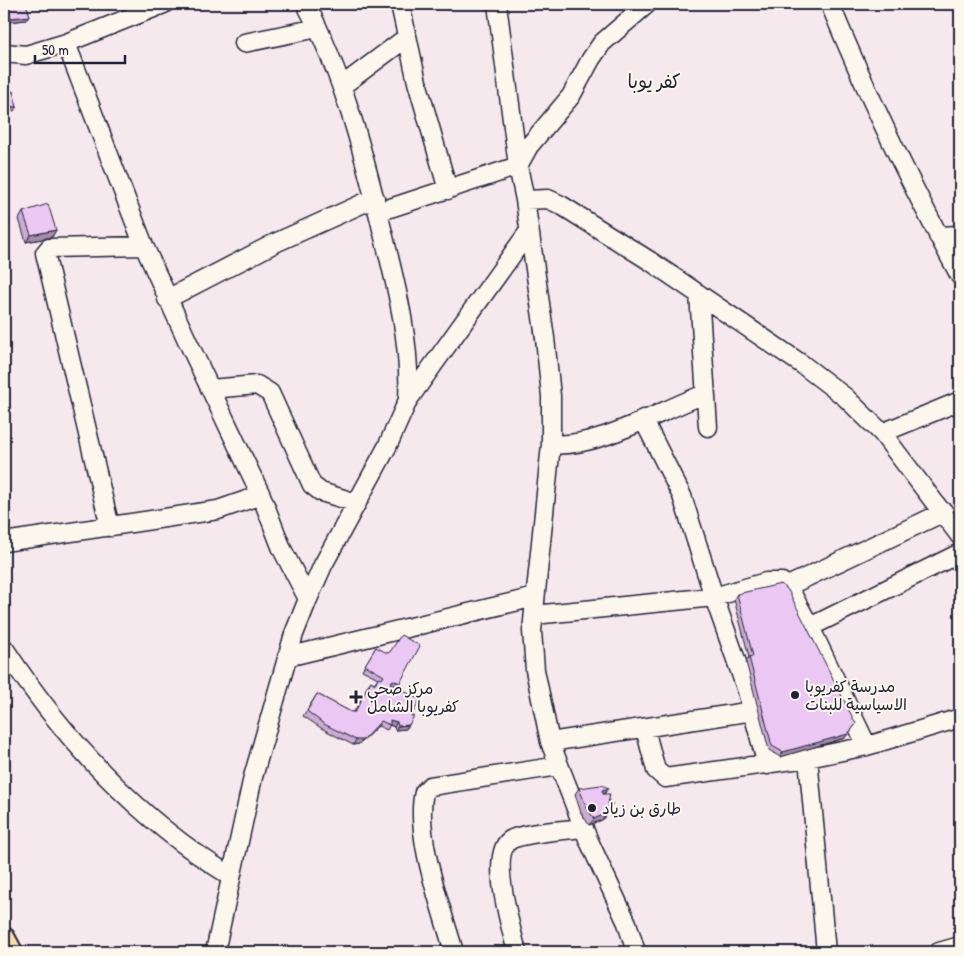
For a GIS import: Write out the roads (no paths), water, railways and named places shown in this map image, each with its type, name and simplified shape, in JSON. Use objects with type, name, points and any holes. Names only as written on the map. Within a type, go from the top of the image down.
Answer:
[{"type":"main road","points":[[4,939],[11,952]]},
{"type":"street","points":[[4,53],[26,55],[66,44],[164,4]]},
{"type":"street","points":[[306,4],[343,85],[377,205],[408,345],[410,370],[408,400]]},
{"type":"street","points":[[400,4],[406,38],[448,190]]},
{"type":"street","points":[[497,4],[518,166],[525,200],[548,369],[551,444],[534,597],[532,631],[535,670],[550,742],[584,828],[627,923],[636,952]]},
{"type":"street","points":[[167,299],[275,243],[377,205],[448,190],[518,166],[529,146],[571,96],[602,43],[647,4]]},
{"type":"street","points":[[830,4],[861,79],[938,236],[960,276]]},
{"type":"street","points":[[244,43],[318,28]]},
{"type":"street","points":[[343,85],[406,38]]},
{"type":"street","points":[[66,44],[144,246],[167,299],[261,495],[282,549],[308,599]]},
{"type":"street","points":[[525,200],[548,199],[561,205],[699,294],[825,381],[862,412],[882,433],[944,512],[960,536]]},
{"type":"street","points":[[215,952],[253,777],[288,657],[308,599],[323,565],[387,447],[408,400],[529,231]]},
{"type":"street","points":[[938,236],[960,236]]},
{"type":"street","points":[[110,527],[45,254],[49,248],[144,246]]},
{"type":"street","points":[[699,294],[708,427]]},
{"type":"street","points":[[210,389],[257,385],[263,387],[270,393],[312,485],[321,492],[357,503]]},
{"type":"street","points":[[551,444],[568,444],[592,440],[705,394]]},
{"type":"street","points":[[882,433],[960,401]]},
{"type":"street","points":[[643,419],[682,496],[714,597],[754,711],[767,765]]},
{"type":"street","points":[[4,542],[218,510],[261,495]]},
{"type":"street","points":[[788,586],[944,512]]},
{"type":"street","points":[[810,627],[960,552]]},
{"type":"street","points":[[534,615],[714,597],[774,581],[782,582],[788,586],[810,627],[867,746]]},
{"type":"street","points":[[288,657],[534,597]]},
{"type":"street","points":[[4,648],[48,709],[99,768],[178,840],[231,876]]},
{"type":"street","points":[[550,742],[754,711]]},
{"type":"street","points":[[645,729],[656,770],[665,778],[808,758],[867,746],[960,718]]},
{"type":"street","points":[[808,758],[826,952]]},
{"type":"street","points":[[454,952],[427,856],[424,830],[424,792],[430,786],[559,766]]},
{"type":"street","points":[[517,952],[504,892],[501,860],[502,848],[512,839],[584,828]]},
{"type":"street","points":[[939,952],[960,946]]},
{"type":"place","name":"مدرسة كفريوبا الاسياسية للبنات","points":[[795,695]]},
{"type":"place","name":"مركز صحي كفريوبا الشامل","points":[[356,697]]},
{"type":"place","name":"طارق بن زياد","points":[[592,808]]},
{"type":"district","name":"كفر يوبا","points":[[654,81]]}]
